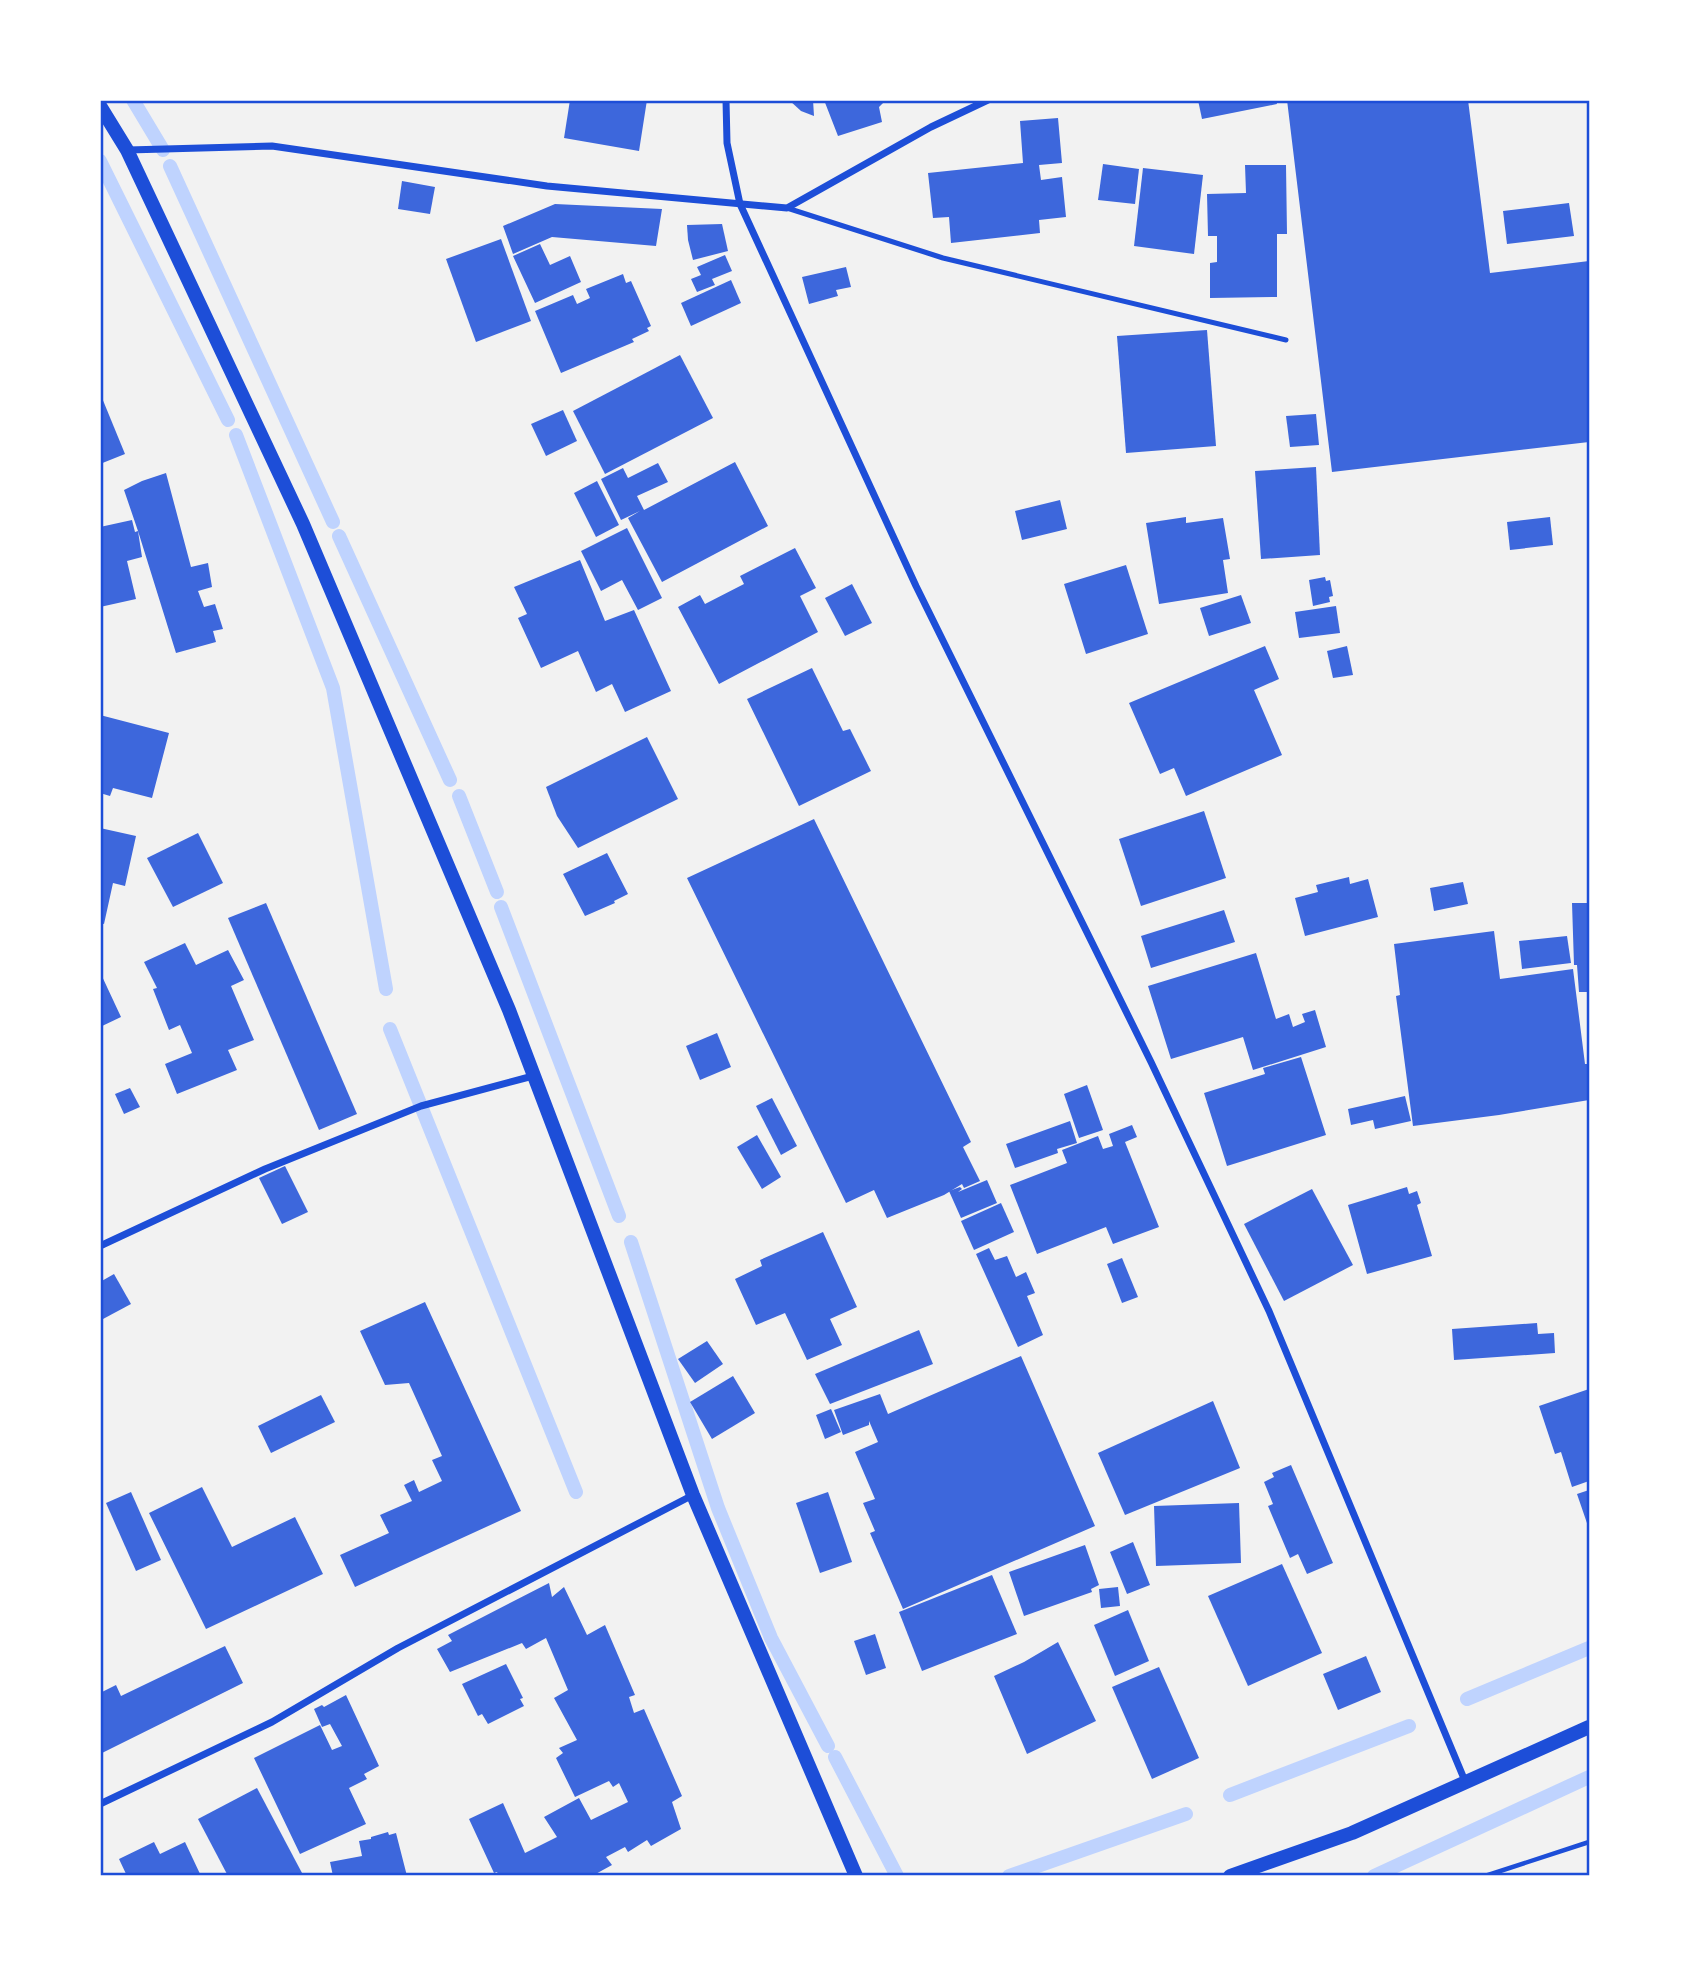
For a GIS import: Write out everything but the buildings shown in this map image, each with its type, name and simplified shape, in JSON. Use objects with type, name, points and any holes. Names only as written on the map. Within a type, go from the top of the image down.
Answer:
[{"type":"main road","points":[[100,106],[127,150],[303,524],[509,1010],[693,1495],[856,1876]]},
{"type":"main road","points":[[1230,1876],[1352,1833],[1589,1727]]},
{"type":"street","points":[[726,100],[727,143],[740,204],[916,586],[1152,1062],[1269,1311],[1465,1781]]},
{"type":"street","points":[[127,150],[272,146],[547,186],[788,208],[931,127],[988,100]]},
{"type":"street","points":[[100,1246],[265,1169],[421,1106],[534,1076]]},
{"type":"street","points":[[100,1804],[272,1722],[398,1648],[693,1495]]},
{"type":"lane","points":[[788,208],[943,258],[1286,340]]},
{"type":"path","points":[[1485,1876],[1589,1842]]},
{"type":"waterway","points":[[133,100],[163,150]]},
{"type":"waterway","points":[[100,161],[228,420]]},
{"type":"waterway","points":[[170,166],[333,522]]},
{"type":"waterway","points":[[236,435],[333,688],[386,989]]},
{"type":"waterway","points":[[339,536],[450,780]]},
{"type":"waterway","points":[[459,796],[497,892]]},
{"type":"waterway","points":[[501,907],[619,1216]]},
{"type":"waterway","points":[[390,1029],[576,1492]]},
{"type":"waterway","points":[[631,1242],[718,1508],[771,1638],[828,1746]]},
{"type":"waterway","points":[[1467,1699],[1589,1648]]},
{"type":"waterway","points":[[1230,1795],[1409,1726]]},
{"type":"waterway","points":[[835,1757],[897,1876]]},
{"type":"waterway","points":[[1374,1876],[1589,1777]]},
{"type":"waterway","points":[[1009,1876],[1186,1814]]}]
